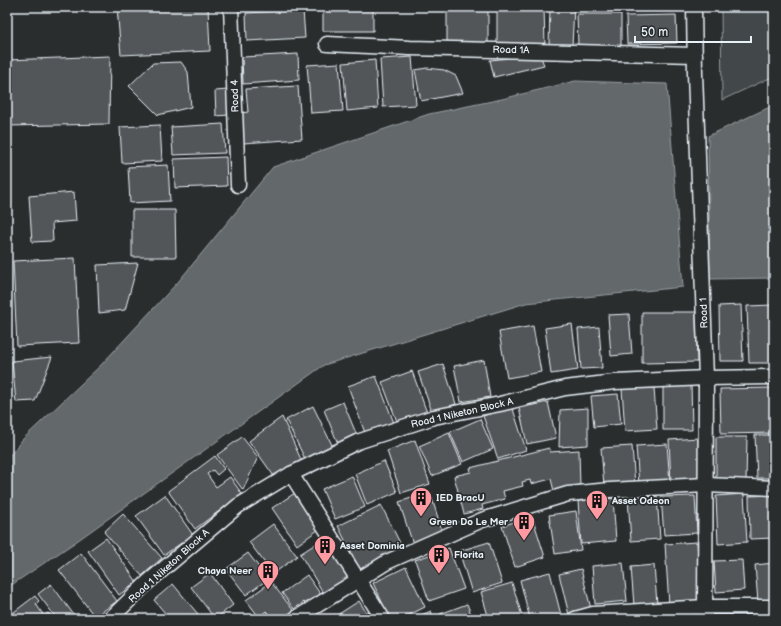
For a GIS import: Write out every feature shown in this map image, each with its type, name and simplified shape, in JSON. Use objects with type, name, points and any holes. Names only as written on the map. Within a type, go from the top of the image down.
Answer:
[{"type":"street","name":"Road 4","points":[[232,7],[238,185]]},
{"type":"street","name":"Road 1","points":[[694,7],[706,378],[705,613]]},
{"type":"street","name":"Road 1A","points":[[327,44],[410,48],[695,55]]},
{"type":"street","name":"Road 1 Niketon Block A","points":[[110,619],[149,581],[238,506],[290,474],[357,442],[434,417],[500,404],[565,388],[615,382],[774,377]]},
{"type":"street","points":[[290,474],[383,619]]},
{"type":"street","points":[[295,619],[387,562],[482,520],[568,494],[610,490],[706,485],[774,488]]},
{"type":"street","points":[[575,619],[593,614],[705,613],[774,607]]},
{"type":"shaded area","points":[[721,7],[774,7],[774,76],[722,100]]},
{"type":"shaded area","points":[[575,81],[667,84],[683,287],[526,303],[324,365],[74,543],[7,588],[7,459],[22,440],[101,365],[178,282],[273,167],[429,114],[502,99]]},
{"type":"shaded area","points":[[774,105],[774,278],[710,279],[708,136]]},
{"type":"building","points":[[117,7],[208,7],[210,51],[121,55]]},
{"type":"building","points":[[373,7],[373,31],[323,31],[323,8]]},
{"type":"building","points":[[447,7],[488,7],[488,44],[447,44]]},
{"type":"building","points":[[497,7],[544,7],[545,46],[497,47]]},
{"type":"building","points":[[550,7],[574,7],[572,46],[549,45]]},
{"type":"building","points":[[303,10],[305,38],[247,41],[246,13]]},
{"type":"building","points":[[577,14],[621,14],[621,46],[578,46]]},
{"type":"building","points":[[676,15],[677,43],[627,44],[626,16]]},
{"type":"building","points":[[298,54],[299,80],[243,84],[242,57]]},
{"type":"building","points":[[540,55],[544,65],[494,77],[490,60]]},
{"type":"building","points":[[110,56],[109,124],[7,126],[7,60]]},
{"type":"building","points":[[412,57],[416,105],[383,107],[380,59]]},
{"type":"building","points":[[375,60],[378,108],[347,111],[343,63]]},
{"type":"building","points":[[181,62],[188,72],[191,107],[158,115],[129,86],[153,63]]},
{"type":"building","points":[[339,63],[343,111],[311,113],[307,65]]},
{"type":"building","points":[[427,68],[444,70],[456,76],[463,93],[421,101],[415,70]]},
{"type":"building","points":[[298,86],[302,139],[243,143],[241,113],[248,112],[246,89]]},
{"type":"building","points":[[228,90],[229,115],[216,116],[215,91]]},
{"type":"building","points":[[223,124],[225,153],[173,155],[171,127]]},
{"type":"building","points":[[160,125],[162,161],[122,163],[120,127]]},
{"type":"building","points":[[226,157],[227,186],[175,188],[174,159]]},
{"type":"building","points":[[168,165],[170,201],[130,203],[128,167]]},
{"type":"building","points":[[74,192],[76,221],[52,223],[53,241],[32,242],[29,196]]},
{"type":"building","points":[[132,210],[175,210],[176,257],[132,257]]},
{"type":"building","points":[[75,258],[79,343],[17,346],[13,261]]},
{"type":"building","points":[[138,263],[125,310],[99,313],[97,265]]},
{"type":"building","points":[[741,305],[743,361],[720,361],[719,306]]},
{"type":"building","points":[[774,305],[774,363],[749,363],[747,306]]},
{"type":"building","points":[[642,312],[696,312],[697,362],[642,363]]},
{"type":"building","points":[[629,314],[632,354],[611,356],[608,315]]},
{"type":"building","points":[[572,324],[578,370],[551,374],[545,328]]},
{"type":"building","points":[[533,326],[541,372],[507,378],[499,332]]},
{"type":"building","points":[[599,327],[602,368],[581,369],[578,329]]},
{"type":"building","points":[[52,357],[35,401],[16,402],[12,361]]},
{"type":"building","points":[[484,360],[490,397],[461,402],[454,366]]},
{"type":"building","points":[[443,364],[456,404],[432,412],[418,372]]},
{"type":"building","points":[[412,371],[427,413],[398,424],[382,382]]},
{"type":"building","points":[[376,376],[394,423],[365,433],[348,386]]},
{"type":"building","points":[[691,383],[692,430],[663,430],[663,384]]},
{"type":"building","points":[[654,388],[657,429],[625,431],[622,389]]},
{"type":"building","points":[[774,388],[774,433],[721,434],[720,389]]},
{"type":"building","points":[[618,394],[621,424],[594,427],[591,396]]},
{"type":"building","points":[[343,402],[358,438],[339,446],[324,410]]},
{"type":"building","points":[[548,402],[556,438],[527,444],[519,408]]},
{"type":"building","points":[[313,406],[333,447],[306,461],[286,420]]},
{"type":"building","points":[[512,406],[526,450],[498,459],[483,416]]},
{"type":"building","points":[[588,408],[588,445],[559,447],[560,410]]},
{"type":"building","points":[[282,417],[303,464],[276,479],[249,441]]},
{"type":"building","points":[[480,419],[493,449],[463,462],[450,432]]},
{"type":"building","points":[[449,433],[462,464],[432,476],[419,446]]},
{"type":"building","points":[[755,435],[774,435],[774,478],[757,478]]},
{"type":"building","points":[[242,437],[258,457],[243,490],[217,455]]},
{"type":"building","points":[[716,437],[747,437],[746,481],[716,481]]},
{"type":"building","points":[[698,438],[700,481],[671,483],[669,440]]},
{"type":"building","points":[[415,440],[430,484],[401,493],[387,451]]},
{"type":"building","points":[[667,444],[670,483],[639,485],[636,446]]},
{"type":"building","points":[[632,446],[635,485],[604,486],[601,448]]},
{"type":"building","points":[[549,448],[550,452],[579,450],[580,487],[554,491],[551,479],[531,484],[530,480],[522,482],[523,486],[503,491],[505,499],[482,505],[483,509],[464,514],[454,476],[471,472],[470,468]]},
{"type":"building","points":[[215,456],[224,469],[217,475],[213,470],[207,474],[216,487],[230,477],[242,494],[195,529],[168,491]]},
{"type":"building","points":[[384,461],[397,492],[367,505],[355,474]]},
{"type":"building","points":[[352,476],[365,507],[335,519],[322,489]]},
{"type":"building","points":[[298,491],[322,527],[297,545],[272,508]]},
{"type":"building","name":"IED BracU","points":[[430,492],[443,534],[413,544],[399,502]]},
{"type":"building","points":[[744,494],[747,542],[718,544],[716,496]]},
{"type":"building","points":[[165,495],[193,535],[164,555],[136,516]]},
{"type":"building","points":[[774,495],[774,538],[750,539],[749,496]]},
{"type":"building","points":[[657,496],[660,539],[631,541],[628,498]]},
{"type":"building","points":[[695,496],[697,533],[664,535],[661,497]]},
{"type":"building","name":"Asset Odeon","points":[[613,498],[616,541],[581,544],[578,501]]},
{"type":"building","points":[[381,505],[404,551],[361,572],[338,526]]},
{"type":"building","points":[[576,511],[581,550],[555,554],[549,515]]},
{"type":"building","points":[[123,514],[162,558],[142,576],[104,532]]},
{"type":"building","name":"Green Do Le Mer","points":[[532,516],[545,557],[515,567],[502,526]]},
{"type":"building","points":[[273,524],[297,556],[273,574],[249,542]]},
{"type":"building","points":[[106,538],[137,582],[119,595],[88,551]]},
{"type":"building","name":"Asset Dominia","points":[[325,538],[350,578],[324,594],[300,554]]},
{"type":"building","name":"Green Do Le Mer","points":[[489,542],[502,583],[472,593],[459,551]]},
{"type":"building","points":[[697,542],[701,603],[669,605],[665,544]]},
{"type":"building","name":"Florita","points":[[449,548],[464,589],[429,601],[415,560]]},
{"type":"building","points":[[81,553],[117,601],[95,617],[59,570]]},
{"type":"building","points":[[248,553],[268,579],[246,595],[226,569]]},
{"type":"building","points":[[742,560],[744,590],[716,592],[714,561]]},
{"type":"building","points":[[623,563],[627,601],[595,604],[592,566]]},
{"type":"building","points":[[774,563],[774,601],[758,602],[755,565]]},
{"type":"building","points":[[654,565],[657,604],[634,606],[631,567]]},
{"type":"building","points":[[406,567],[425,607],[401,619],[390,619],[373,583]]},
{"type":"building","points":[[581,569],[591,609],[569,615],[559,574]]},
{"type":"building","points":[[550,572],[562,619],[530,619],[520,580]]},
{"type":"building","points":[[210,573],[233,605],[215,619],[191,587]]},
{"type":"building","points":[[307,575],[321,595],[307,605],[304,602],[294,609],[282,593]]},
{"type":"building","name":"Chaya Neer","points":[[271,582],[300,619],[271,619],[272,618],[266,611],[259,617],[246,600]]},
{"type":"building","points":[[512,583],[523,619],[489,619],[481,592]]},
{"type":"building","points":[[51,584],[77,619],[57,619],[38,594]]},
{"type":"building","points":[[173,584],[202,619],[170,619],[154,600]]},
{"type":"building","points":[[35,596],[39,601],[36,604],[44,616],[48,613],[53,619],[19,619],[14,612]]},
{"type":"building","points":[[359,601],[366,612],[372,613],[375,617],[372,619],[331,619]]},
{"type":"building","points":[[467,604],[473,619],[442,619],[440,614]]},
{"type":"building","points":[[431,611],[434,619],[412,619]]},
{"type":"place","name":"IED BracU","points":[[421,518]]},
{"type":"place","name":"Asset Odeon","points":[[597,520]]},
{"type":"place","name":"Green Do Le Mer","points":[[524,542]]},
{"type":"place","name":"Asset Dominia","points":[[325,566]]},
{"type":"place","name":"Florita","points":[[439,574]]},
{"type":"place","name":"Chaya Neer","points":[[268,590]]}]
